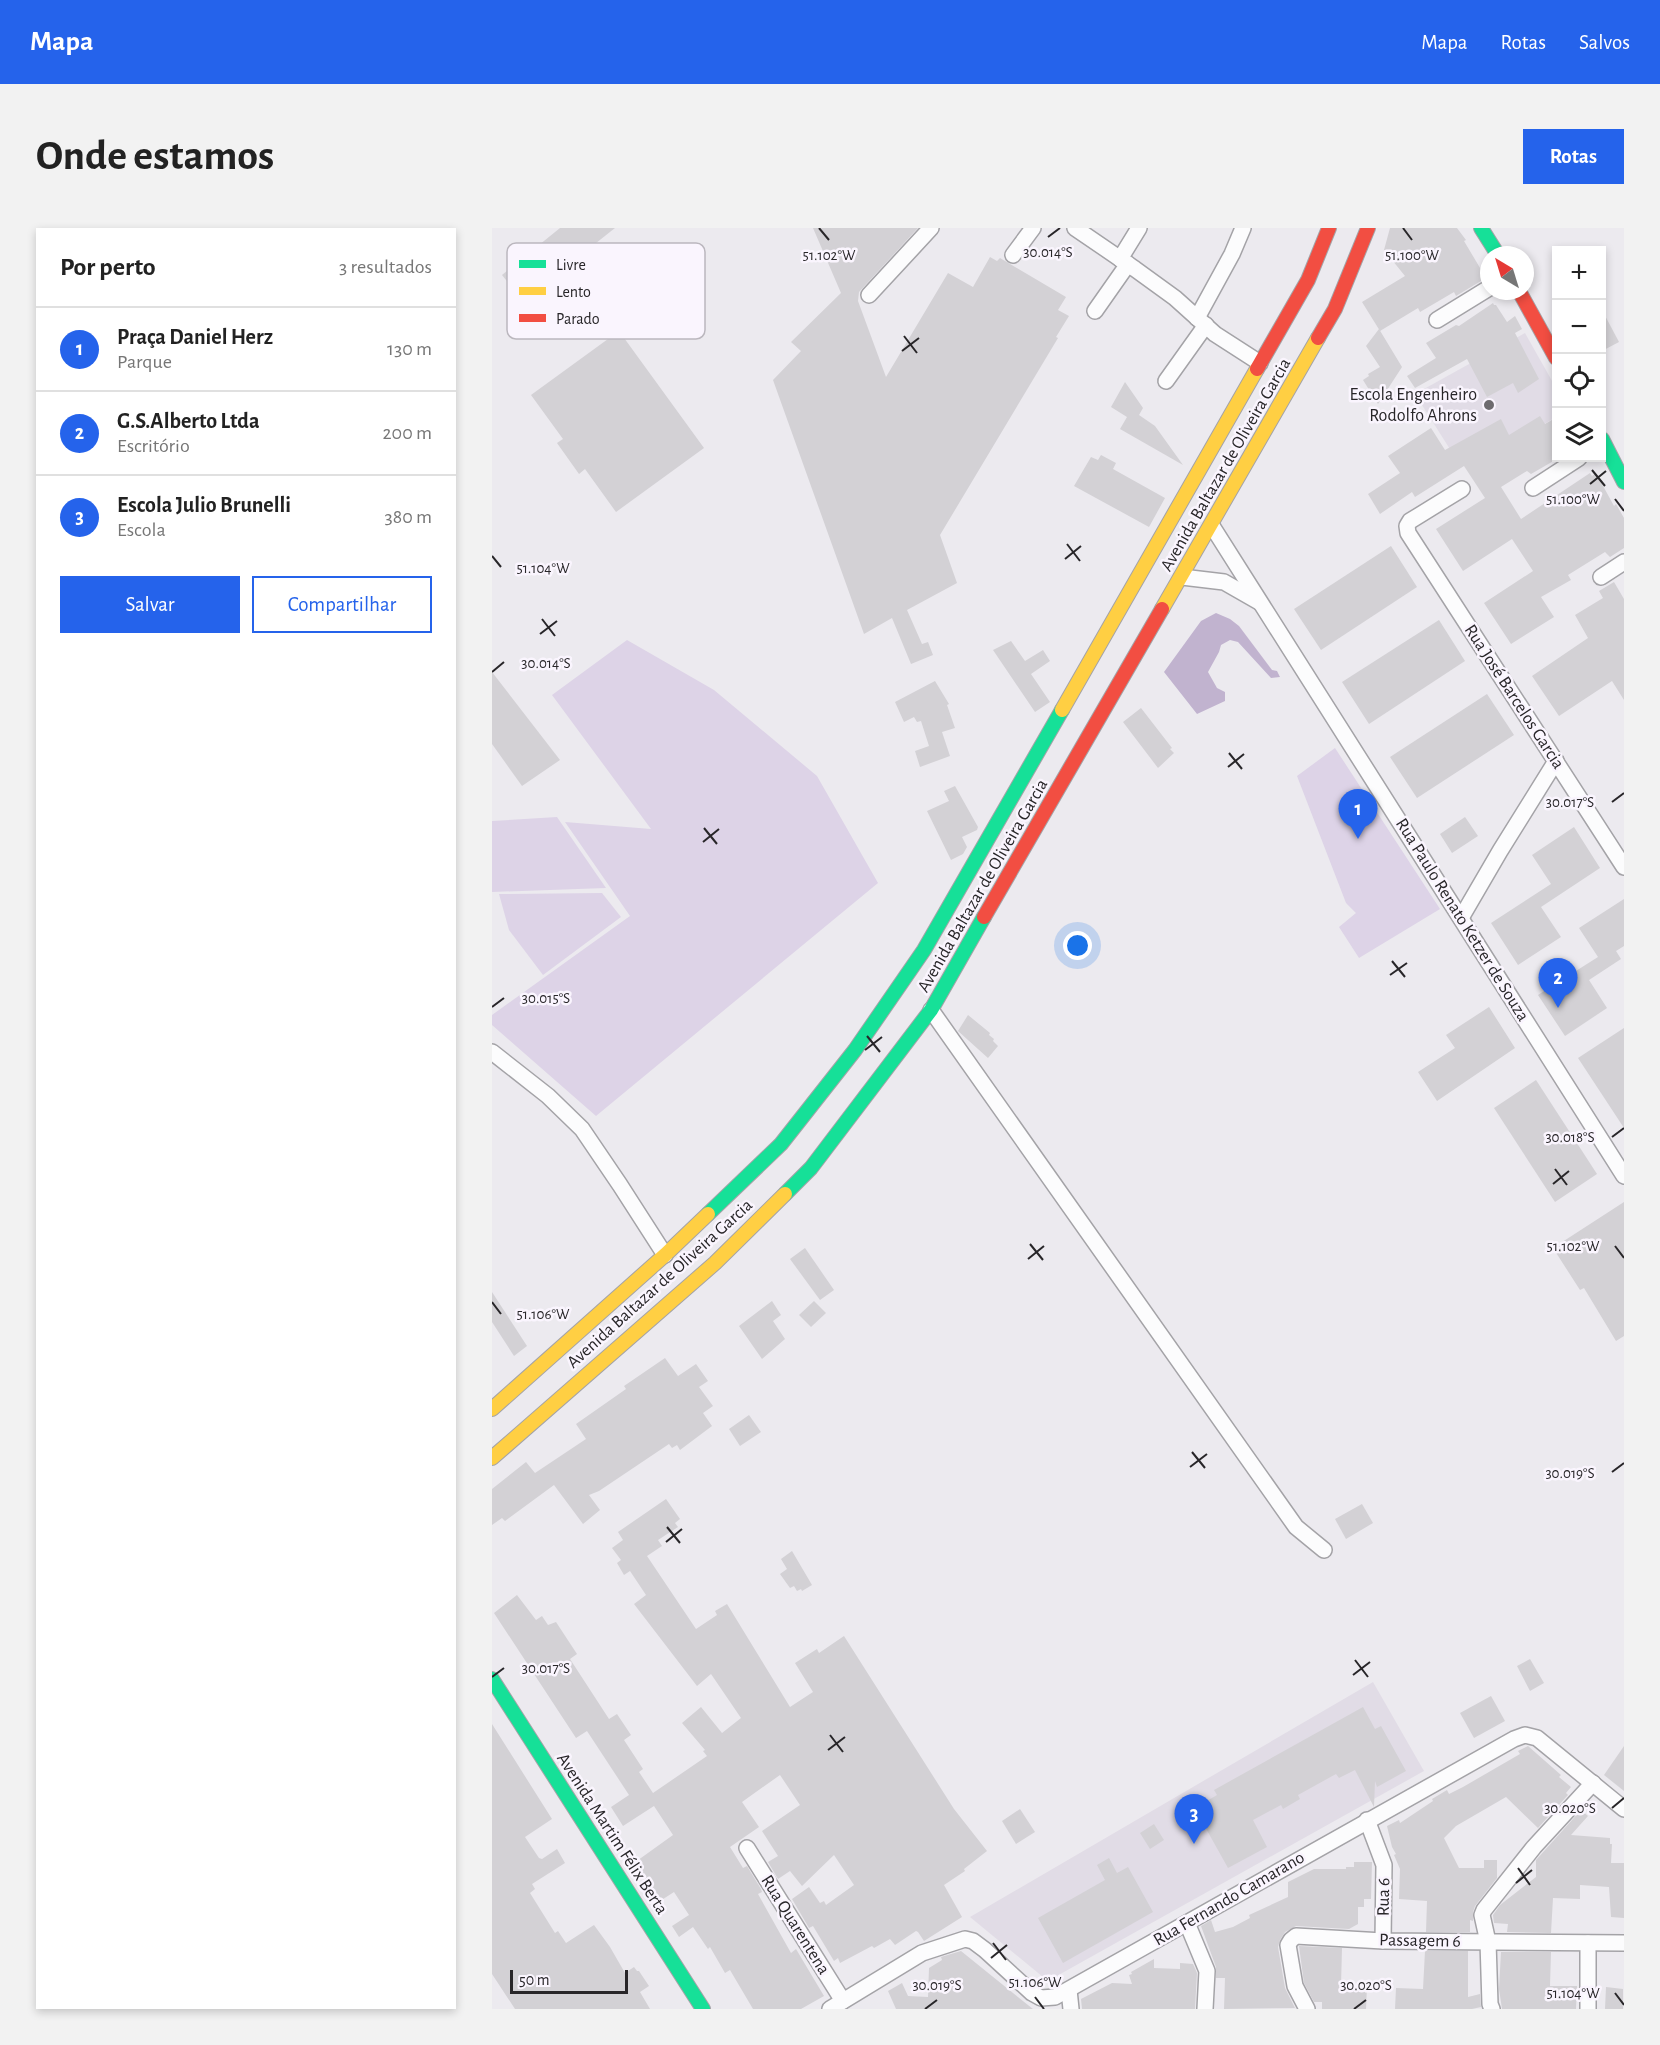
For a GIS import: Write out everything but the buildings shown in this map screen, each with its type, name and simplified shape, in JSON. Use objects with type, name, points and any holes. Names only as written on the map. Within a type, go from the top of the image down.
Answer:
[{"type":"main road","name":"Avenida Baltazar de Oliveira Garcia","points":[[492,1409],[665,1256],[781,1144],[855,1050],[924,950],[1308,280],[1329,228]]},
{"type":"main road","name":"Avenida Baltazar de Oliveira Garcia","points":[[492,1458],[715,1263],[810,1168],[931,1010],[1335,309],[1368,228]]},
{"type":"main road","points":[[1480,228],[1492,246]]},
{"type":"main road","points":[[1524,300],[1555,354]]},
{"type":"main road","points":[[1606,448],[1624,482]]},
{"type":"main road","name":"Avenida Martim Félix Berta","points":[[492,1679],[702,2009]]},
{"type":"street","points":[[869,295],[931,228]]},
{"type":"street","points":[[1013,255],[1033,228]]},
{"type":"street","points":[[1075,228],[1174,298],[1215,334],[1260,363]]},
{"type":"street","points":[[1095,311],[1124,261],[1139,228]]},
{"type":"street","points":[[1166,381],[1201,321],[1243,228]]},
{"type":"street","points":[[1437,320],[1480,294]]},
{"type":"street","points":[[1533,488],[1573,462]]},
{"type":"street","name":"Rua José Barcelos Garcia","points":[[1462,489],[1410,521],[1407,526],[1408,533],[1624,867]]},
{"type":"street","name":"Rua Paulo Renato Ketzer de Souza","points":[[1212,526],[1624,1176]]},
{"type":"street","points":[[1601,577],[1624,562]]},
{"type":"street","name":"Rua Paulo Renato Ketzer de Souza","points":[[1182,577],[1224,582],[1262,603]]},
{"type":"street","points":[[1461,918],[1557,761]]},
{"type":"street","points":[[931,1010],[1296,1527],[1324,1550]]},
{"type":"street","points":[[492,1052],[548,1096],[582,1129],[621,1185],[665,1256]]},
{"type":"street","name":"Rua Fernando Camarano","points":[[836,2005],[922,1953],[965,1939],[973,1941],[1032,1993],[1041,1998],[1054,1997],[1367,1820],[1514,1739],[1525,1736],[1538,1738],[1624,1809]]},
{"type":"street","points":[[1492,2009],[1488,1942],[1482,1915],[1486,1906],[1534,1847],[1593,1783]]},
{"type":"street","name":"Rua 6","points":[[1367,1820],[1384,1865],[1383,1941]]},
{"type":"street","name":"Rua Quarentena","points":[[747,1848],[836,2005]]},
{"type":"street","points":[[1187,1923],[1208,1971],[1205,2009]]},
{"type":"street","name":"Passagem 6","points":[[1307,2009],[1294,1986],[1288,1946],[1296,1936],[1383,1941],[1624,1943]]},
{"type":"street","points":[[1587,1943],[1587,2009]]},
{"type":"street","points":[[1069,1990],[1071,2009]]},
{"type":"shaded area","name":"Escola Engenheiro Rodolfo Ahrons","points":[[1525,333],[1552,381],[1552,419],[1526,435],[1460,465],[1415,394]]},
{"type":"shaded area","points":[[1216,613],[1239,626],[1272,670],[1277,671],[1280,677],[1271,678],[1238,642],[1230,640],[1221,645],[1208,672],[1217,688],[1225,692],[1225,701],[1197,714],[1164,672],[1201,621]]},
{"type":"shaded area","points":[[627,640],[714,690],[817,776],[878,883],[596,1116],[492,1025],[492,1015],[630,916],[565,822],[651,829],[552,695]]},
{"type":"shaded area","points":[[1335,748],[1440,909],[1359,958],[1339,927],[1356,913],[1346,903],[1297,776]]},
{"type":"shaded area","points":[[557,817],[606,888],[492,892],[492,821]]},
{"type":"shaded area","points":[[602,893],[621,917],[543,975],[509,930],[499,894]]},
{"type":"shaded area","points":[[1373,1682],[1424,1771],[1055,1977],[1043,1977],[970,1917]]},
{"type":"traffic: fast","points":[[1481,228],[1492,246]]},
{"type":"traffic: fast","points":[[1606,447],[1624,482]]},
{"type":"traffic: fast","points":[[708,1214],[781,1144],[855,1050],[924,950],[1062,710]]},
{"type":"traffic: fast","points":[[785,1194],[811,1168],[931,1010],[984,917]]},
{"type":"traffic: fast","points":[[492,1679],[703,2009]]},
{"type":"traffic: slow","points":[[1162,609],[1318,338]]},
{"type":"traffic: slow","points":[[1062,710],[1257,369]]},
{"type":"traffic: slow","points":[[492,1458],[715,1263],[785,1194]]},
{"type":"traffic: slow","points":[[492,1409],[708,1214]]},
{"type":"traffic: jam","points":[[1257,369],[1308,280],[1329,228]]},
{"type":"traffic: jam","points":[[1318,338],[1335,309],[1368,228]]},
{"type":"traffic: jam","points":[[1524,300],[1554,354]]},
{"type":"traffic: jam","points":[[984,917],[1162,609]]},
{"type":"place","name":"Escola Engenheiro Rodolfo Ahrons","points":[[1489,405]]},
{"type":"place","name":"Praça Daniel Herz","points":[[1358,839]]},
{"type":"place","name":"G.S.Alberto Ltda","points":[[1558,1008]]},
{"type":"place","name":"Escola Julio Brunelli","points":[[1194,1844]]}]
